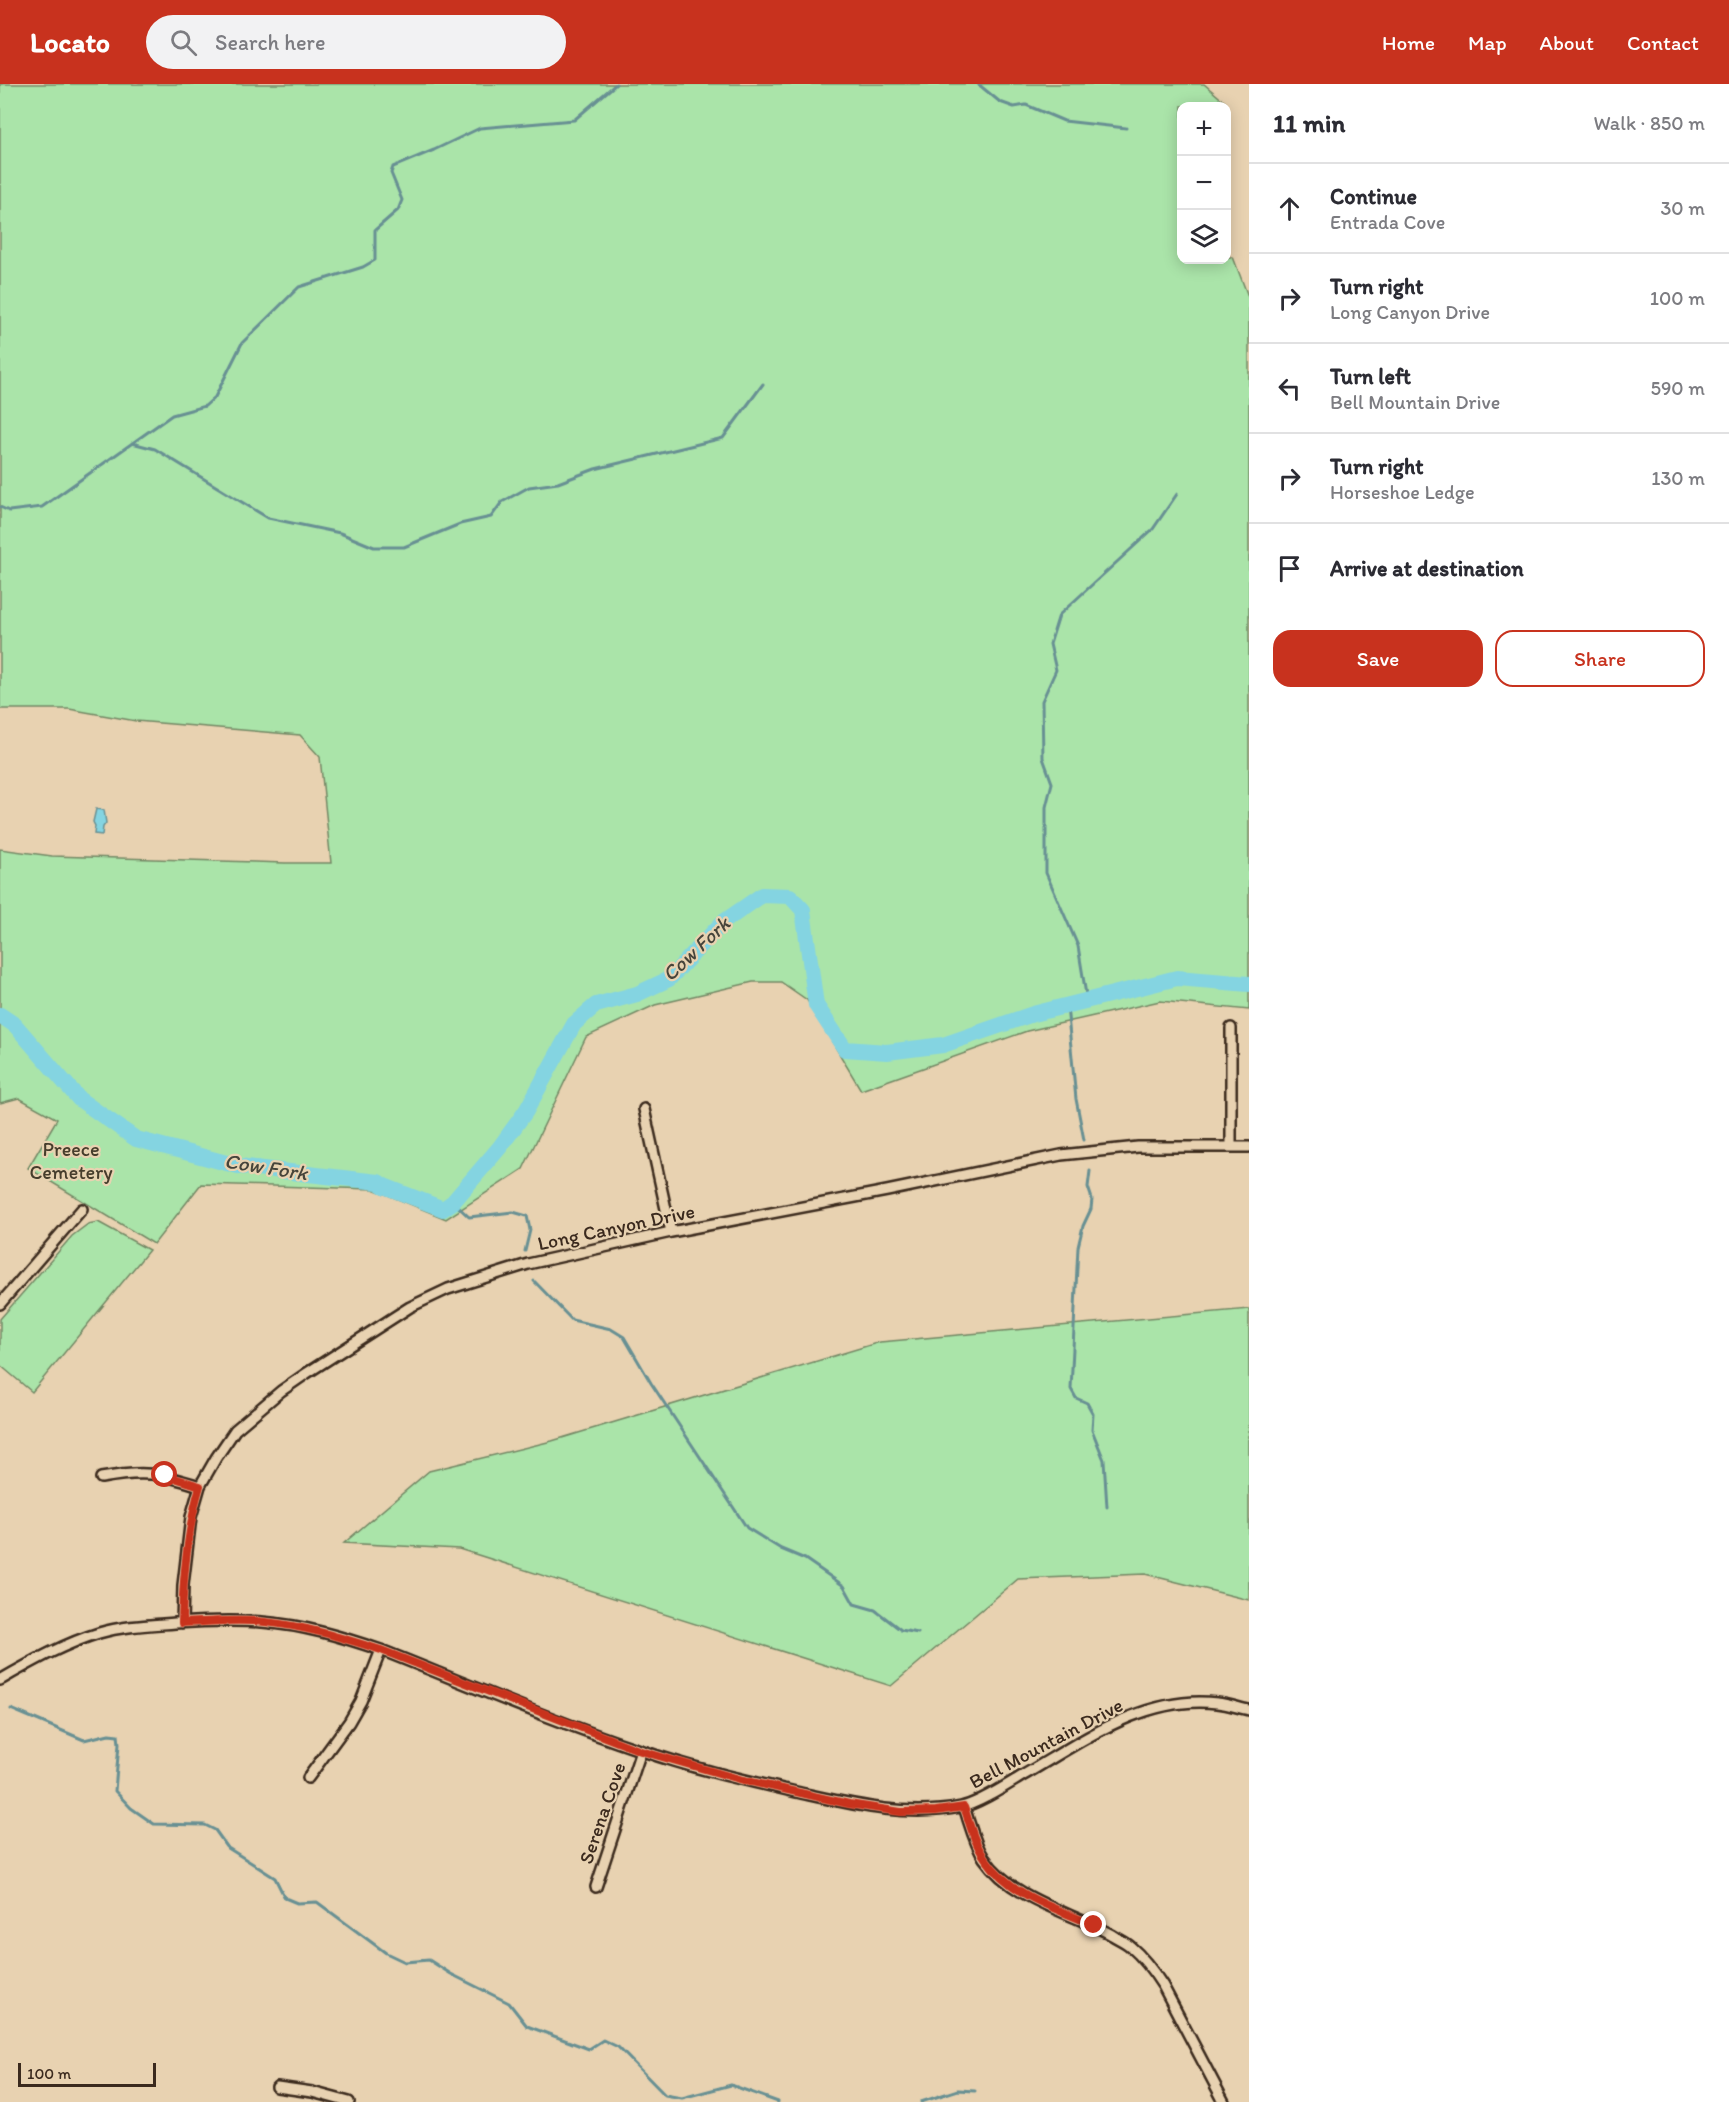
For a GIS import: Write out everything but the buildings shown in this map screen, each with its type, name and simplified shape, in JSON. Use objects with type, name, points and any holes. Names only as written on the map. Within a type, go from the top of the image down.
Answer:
[{"type":"street","points":[[1231,1028],[1231,1146]]},
{"type":"street","points":[[645,1109],[671,1232]]},
{"type":"street","name":"Long Canyon Drive","points":[[182,1623],[191,1517],[200,1486],[235,1430],[281,1391],[410,1308],[447,1289],[528,1264],[671,1232],[1062,1155],[1138,1147],[1249,1147]]},
{"type":"street","points":[[0,1304],[82,1209]]},
{"type":"street","points":[[101,1478],[146,1472],[165,1475],[200,1486]]},
{"type":"street","name":"Bell Mountain Drive","points":[[0,1680],[49,1652],[100,1633],[125,1628],[245,1621],[286,1625],[341,1637],[381,1650],[641,1751],[743,1780],[849,1804],[901,1812],[964,1807],[1005,1786],[1103,1728],[1149,1710],[1183,1703],[1216,1703],[1249,1710]]},
{"type":"street","points":[[308,1778],[355,1712],[381,1650]]},
{"type":"street","name":"Serena Cove","points":[[596,1887],[641,1751]]},
{"type":"street","points":[[964,1807],[974,1838],[984,1857],[1014,1888],[1034,1900],[1094,1925],[1130,1946],[1151,1967],[1224,2102]]},
{"type":"street","points":[[277,2087],[312,2092],[349,2102]]},
{"type":"green space","name":"Preece Cemetery","points":[[0,84],[1204,84],[1225,102],[1177,102],[1177,264],[1231,264],[1231,257],[1233,257],[1249,299],[1249,1010],[1160,1001],[1027,1031],[861,1090],[807,1000],[781,982],[753,982],[655,1005],[586,1037],[523,1169],[446,1219],[373,1189],[201,1184],[154,1244],[28,1168],[57,1119],[19,1098],[0,1103],[0,849],[52,856],[331,863],[320,757],[300,735],[136,721],[69,709],[0,709]]},
{"type":"green space","points":[[98,1222],[149,1250],[32,1392],[0,1365],[0,1319],[72,1236],[88,1224]]},
{"type":"green space","points":[[1249,1309],[1249,1600],[1145,1574],[1018,1579],[891,1686],[459,1549],[344,1543],[429,1471],[552,1441],[880,1342]]},
{"type":"water","points":[[96,809],[104,810],[106,823],[102,835],[94,834],[93,822]]},
{"type":"waterway","points":[[0,507],[9,511],[42,507],[172,415],[205,406],[215,397],[242,343],[299,287],[363,267],[375,260],[375,230],[398,210],[402,200],[391,173],[393,167],[480,128],[574,120],[616,84]]},
{"type":"waterway","points":[[978,84],[1000,102],[1014,107],[1026,105],[1064,121],[1126,128]]},
{"type":"waterway","points":[[132,443],[155,449],[268,518],[340,533],[374,547],[404,547],[460,524],[491,517],[502,502],[529,487],[558,483],[595,469],[723,438],[763,384]]},
{"type":"waterway","points":[[1087,1001],[1078,946],[1046,873],[1046,807],[1052,783],[1043,758],[1042,701],[1056,670],[1050,644],[1059,615],[1153,529],[1177,494]]},
{"type":"waterway","name":"Cow Fork","points":[[0,1015],[15,1025],[79,1099],[136,1139],[238,1166],[378,1182],[443,1209],[453,1202],[500,1147],[526,1111],[574,1024],[596,1005],[637,994],[669,979],[722,923],[762,895],[790,896],[803,910],[816,1005],[845,1049],[887,1052],[943,1045],[1033,1014],[1177,978],[1249,984]]},
{"type":"waterway","points":[[1067,1006],[1076,1099],[1084,1140]]},
{"type":"waterway","points":[[1090,1171],[1088,1187],[1092,1199],[1091,1209],[1083,1226],[1078,1247],[1071,1389],[1076,1398],[1087,1403],[1093,1414],[1092,1430],[1104,1460],[1107,1507]]},
{"type":"waterway","points":[[453,1202],[469,1217],[513,1212],[527,1216],[530,1230],[525,1251]]},
{"type":"waterway","points":[[534,1281],[572,1320],[611,1329],[624,1337],[651,1383],[747,1528],[781,1549],[805,1559],[844,1586],[854,1604],[875,1610],[901,1630],[918,1633]]},
{"type":"waterway","points":[[11,1709],[84,1740],[109,1734],[118,1735],[115,1791],[131,1808],[154,1824],[205,1825],[215,1830],[228,1848],[275,1878],[285,1898],[297,1903],[317,1902],[386,1953],[405,1962],[429,1960],[451,1974],[509,2003],[527,2026],[589,2049],[603,2040],[618,2047],[665,2095],[682,2098],[731,2085],[778,2102]]},
{"type":"waterway","points":[[921,2102],[958,2090],[975,2091]]},
{"type":"route","points":[[165,1475],[200,1486],[191,1517],[187,1546],[182,1623],[262,1622],[314,1630],[341,1637],[381,1650],[641,1751],[743,1780],[849,1804],[901,1812],[964,1807],[974,1838],[984,1857],[998,1874],[1014,1888],[1034,1900],[1094,1925]]}]
